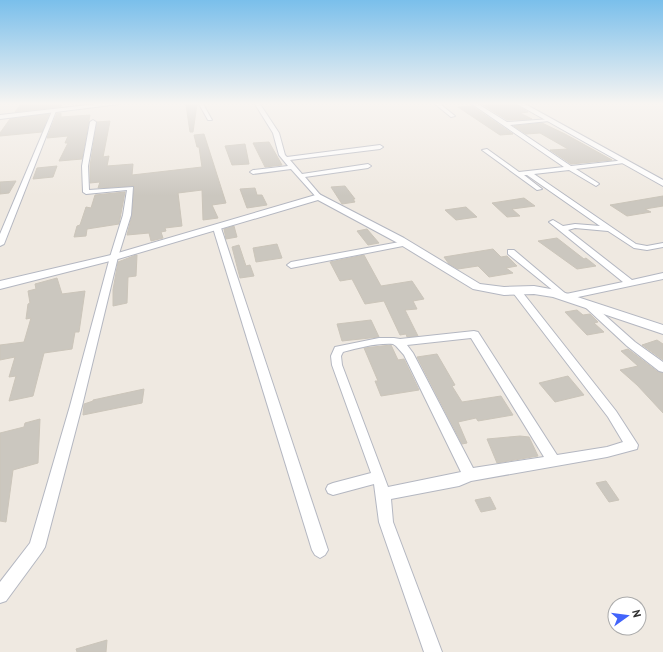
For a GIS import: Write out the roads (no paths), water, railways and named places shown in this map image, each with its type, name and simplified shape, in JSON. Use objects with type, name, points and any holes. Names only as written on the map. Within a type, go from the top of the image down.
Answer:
[{"type":"street","points":[[0,244],[44,134]]},
{"type":"street","points":[[0,595],[37,547],[76,406],[114,257],[127,215],[131,188],[86,192],[85,166],[91,134]]},
{"type":"street","points":[[276,134],[282,155],[319,197],[405,243],[477,287],[504,291],[534,290],[587,304],[663,330]]},
{"type":"street","points":[[521,134],[545,152],[596,184]]},
{"type":"street","points":[[575,134],[662,181]]},
{"type":"street","points":[[286,159],[380,147]]},
{"type":"street","points":[[485,150],[539,189]]},
{"type":"street","points":[[518,174],[624,161]]},
{"type":"street","points":[[301,176],[368,166]]},
{"type":"street","points":[[253,172],[293,167]]},
{"type":"street","points":[[529,173],[634,246],[647,248],[663,246]]},
{"type":"street","points":[[0,285],[114,257],[218,228],[319,197]]},
{"type":"street","points":[[553,222],[630,283]]},
{"type":"street","points":[[562,229],[575,226],[609,229]]},
{"type":"street","points":[[218,228],[320,550]]},
{"type":"street","points":[[291,265],[405,243]]},
{"type":"street","points":[[511,252],[558,290],[564,297]]},
{"type":"street","points":[[564,297],[663,276]]},
{"type":"street","points":[[383,494],[459,480],[470,475],[608,452],[632,445],[612,414],[516,290]]},
{"type":"street","points":[[587,304],[631,344],[663,368]]},
{"type":"street","points":[[433,652],[386,522],[383,494],[379,477],[336,365],[336,356],[339,350],[353,346],[392,341],[400,343],[474,334],[554,461]]},
{"type":"street","points":[[400,343],[408,353],[470,475]]},
{"type":"street","points":[[333,489],[379,477]]}]
